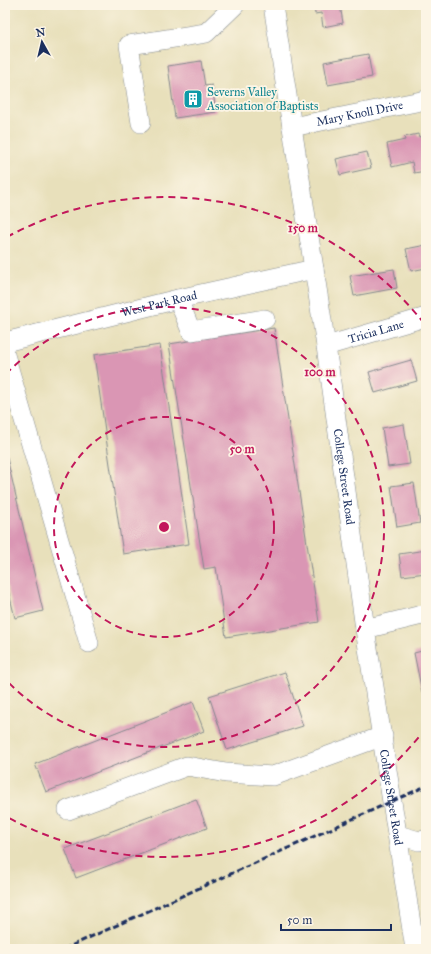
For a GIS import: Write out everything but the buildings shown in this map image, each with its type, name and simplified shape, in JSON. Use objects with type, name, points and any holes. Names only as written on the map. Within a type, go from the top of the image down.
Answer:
[{"type":"street","points":[[141,123],[129,45],[206,33],[235,5]]},
{"type":"street","name":"College Street Road","points":[[273,5],[326,346],[365,629],[383,736],[415,949]]},
{"type":"street","name":"Mary Knoll Drive","points":[[292,127],[426,100]]},
{"type":"street","name":"West Park Road","points":[[5,342],[178,299],[314,269]]},
{"type":"street","points":[[178,299],[191,331],[265,319]]},
{"type":"street","name":"Tricia Lane","points":[[326,346],[426,317]]},
{"type":"street","points":[[5,355],[89,643]]},
{"type":"street","points":[[365,629],[426,614]]},
{"type":"street","points":[[68,810],[187,766],[226,773],[273,776],[383,736]]},
{"type":"street","points":[[398,835],[419,841],[426,840]]},
{"type":"railway","points":[[64,949],[426,786]]},
{"type":"place","name":"Severns Valley Association of Baptists","points":[[193,99]]}]
